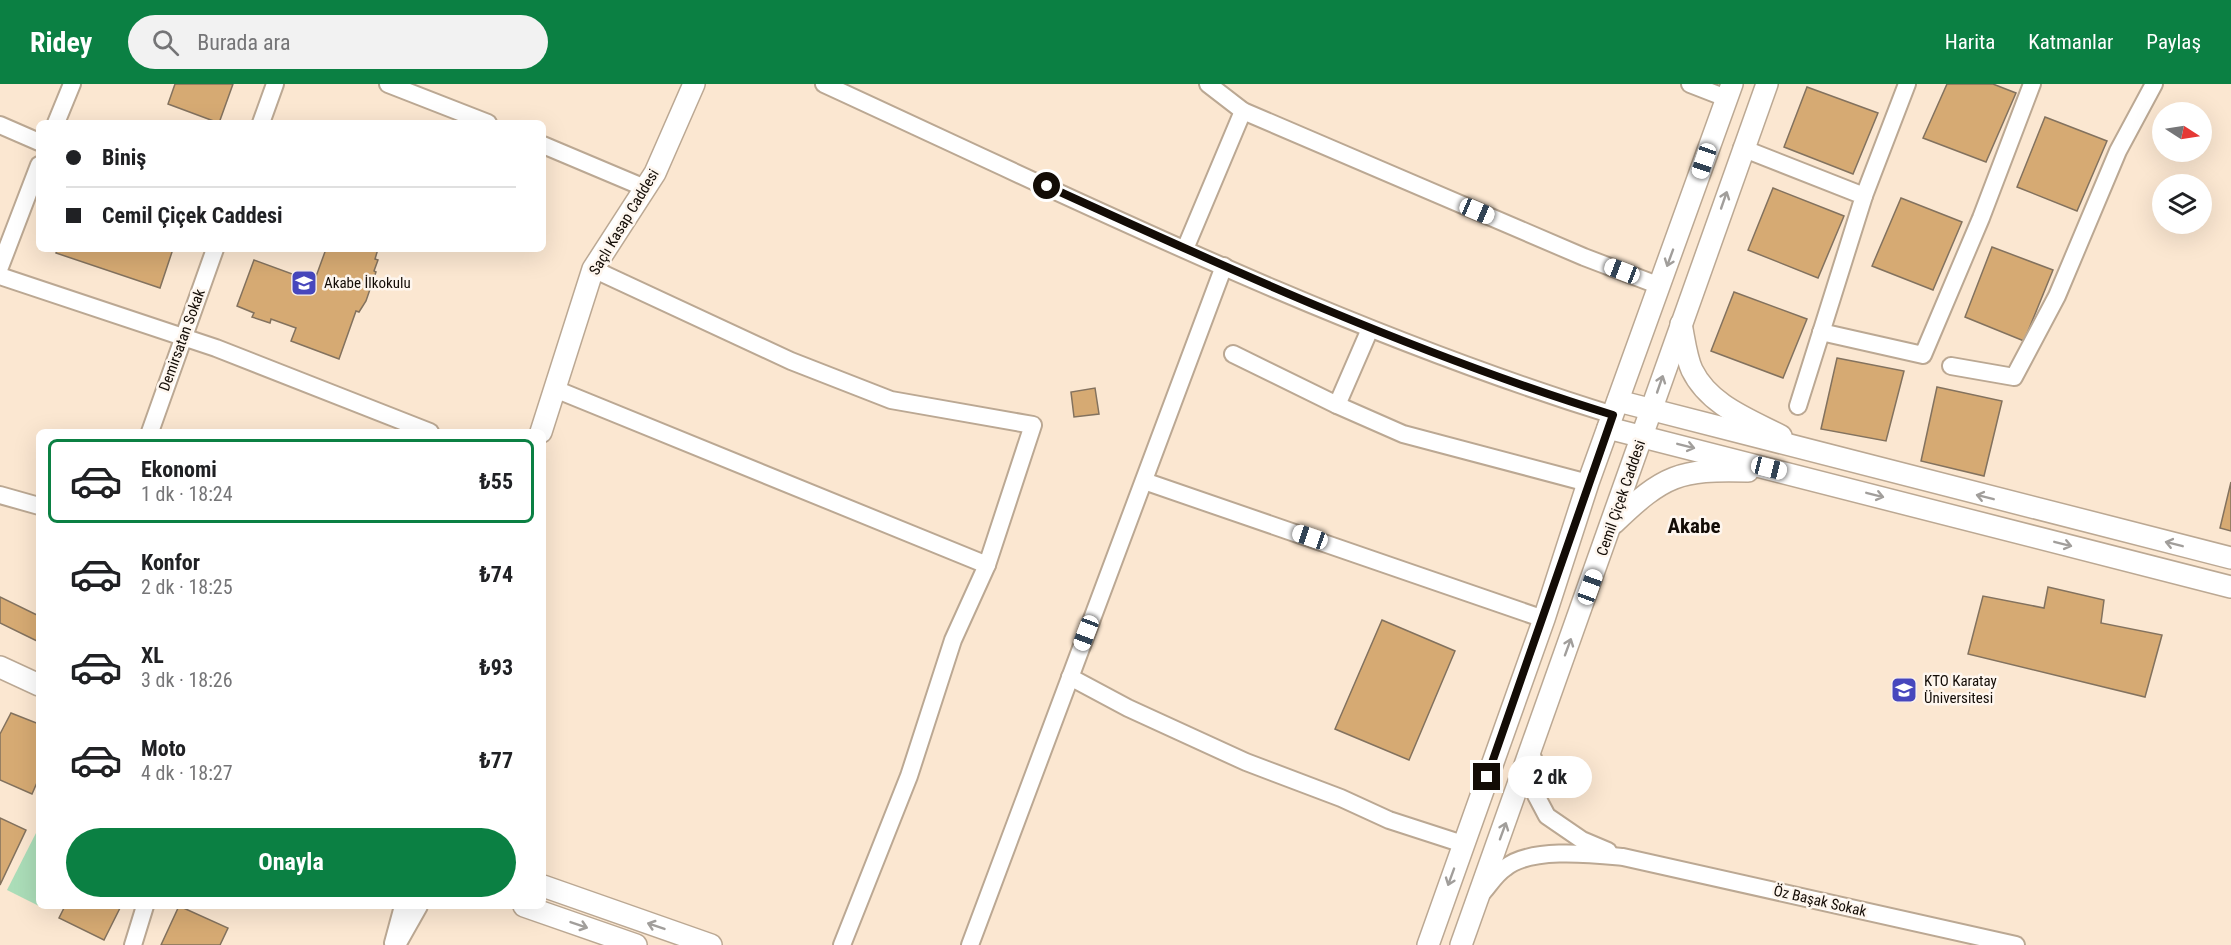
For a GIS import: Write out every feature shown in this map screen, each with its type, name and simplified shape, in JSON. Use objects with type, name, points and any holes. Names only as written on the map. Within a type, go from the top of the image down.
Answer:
[{"type":"street","points":[[57,120],[72,84]]},
{"type":"street","points":[[262,120],[275,84]]},
{"type":"street","points":[[388,84],[480,120]]},
{"type":"street","name":"Saçlı Kasap Caddesi","points":[[542,429],[593,269],[655,173],[694,84]]},
{"type":"street","points":[[824,84],[1185,249],[1370,329],[1528,389],[1613,415],[1643,436],[2231,587]]},
{"type":"street","points":[[1208,84],[1243,111],[1584,257],[1660,286]]},
{"type":"street","points":[[1428,945],[1544,619],[1588,483],[1729,91],[1689,84]]},
{"type":"street","name":"Cemil Çiçek Caddesi","points":[[1461,945],[1643,436],[1742,148],[1767,84]]},
{"type":"street","points":[[1798,406],[1864,196],[1907,84]]},
{"type":"street","points":[[1821,332],[1923,355],[1982,218],[2032,84]]},
{"type":"street","points":[[1951,366],[2014,377],[2057,296],[2118,151],[2154,84]]},
{"type":"street","points":[[1185,249],[1243,111]]},
{"type":"street","points":[[0,125],[36,141]]},
{"type":"street","points":[[546,146],[645,188]]},
{"type":"street","points":[[1742,148],[1864,196]]},
{"type":"street","points":[[0,267],[5,236],[36,171]]},
{"type":"street","name":"Demirsatan Sokak","points":[[151,429],[214,252]]},
{"type":"street","points":[[970,945],[1224,266]]},
{"type":"street","points":[[593,269],[791,361],[891,400],[1033,425],[987,565],[953,640],[909,776],[842,945]]},
{"type":"street","points":[[0,276],[183,337],[422,429]]},
{"type":"street","points":[[1681,323],[1691,369],[1705,390],[1723,406],[1814,453]]},
{"type":"street","points":[[1337,405],[1370,329]]},
{"type":"street","points":[[1233,354],[1337,405],[1403,434],[1588,483]]},
{"type":"street","points":[[555,389],[987,565]]},
{"type":"street","points":[[1613,415],[1650,411],[2231,558]]},
{"type":"street","points":[[1611,525],[1646,492],[1675,475],[1723,470],[1788,473]]},
{"type":"street","points":[[1144,481],[1544,619]]},
{"type":"street","points":[[0,495],[36,505]]},
{"type":"street","points":[[0,667],[36,684]]},
{"type":"street","points":[[1070,677],[1128,708],[1246,762],[1341,798],[1389,820],[1463,844]]},
{"type":"street","points":[[1534,736],[1530,784],[1546,816],[1582,840],[1623,857]]},
{"type":"street","points":[[1479,897],[1506,867],[1541,854],[1583,853],[1623,857]]},
{"type":"street","name":"Öz Başak Sokak","points":[[1623,857],[2016,945]]},
{"type":"street","points":[[546,887],[711,945]]},
{"type":"street","points":[[133,945],[144,909]]},
{"type":"street","points":[[394,945],[401,909]]},
{"type":"street","points":[[394,945],[417,909]]},
{"type":"street","points":[[533,909],[636,945]]},
{"type":"green space","points":[[36,833],[36,904],[7,890]]},
{"type":"building","points":[[175,84],[233,84],[220,120],[211,120],[168,104]]},
{"type":"building","points":[[1947,84],[1993,84],[2016,93],[1986,162],[1923,138]]},
{"type":"building","points":[[1807,87],[1878,113],[1853,174],[1784,147]]},
{"type":"building","points":[[2045,117],[2107,141],[2077,211],[2017,187]]},
{"type":"building","points":[[1773,188],[1844,216],[1818,278],[1748,250]]},
{"type":"building","points":[[1901,198],[1962,222],[1933,290],[1872,266]]},
{"type":"building","points":[[1992,247],[2053,270],[2024,341],[1965,317]]},
{"type":"building","points":[[56,252],[172,252],[160,288]]},
{"type":"building","points":[[325,252],[377,252],[375,259],[378,260],[374,271],[376,272],[366,301],[359,312],[356,311],[339,359],[291,341],[296,328],[271,319],[270,323],[252,317],[254,313],[237,306],[254,260],[314,282]]},
{"type":"building","points":[[1734,292],[1807,319],[1783,378],[1711,351]]},
{"type":"building","points":[[1837,358],[1904,371],[1886,441],[1821,429]]},
{"type":"building","points":[[1937,387],[2002,401],[1984,476],[1921,461]]},
{"type":"building","points":[[1095,388],[1099,414],[1074,417],[1071,392]]},
{"type":"building","points":[[2231,482],[2231,531],[2220,528]]},
{"type":"building","points":[[2048,587],[2104,600],[2101,623],[2162,635],[2145,697],[1968,654],[1983,596],[2044,608]]},
{"type":"building","points":[[0,597],[36,615],[36,641],[0,623]]},
{"type":"building","points":[[1382,620],[1455,651],[1409,760],[1335,729]]},
{"type":"building","points":[[11,713],[36,723],[36,785],[32,794],[0,780],[0,734]]},
{"type":"building","points":[[0,818],[26,830],[0,885]]},
{"type":"building","points":[[64,909],[120,909],[104,940],[59,918]]},
{"type":"building","points":[[178,909],[186,909],[228,928],[220,945],[161,945]]},
{"type":"place","name":"Akabe İlkokulu","points":[[304,283]]},
{"type":"place","name":"KTO Karatay Üniversitesi","points":[[1904,690]]},
{"type":"district","name":"Akabe","points":[[1694,526]]},
{"type":"route","points":[[1047,186],[1370,329],[1528,389],[1613,415],[1588,483],[1544,619],[1487,777]]}]
